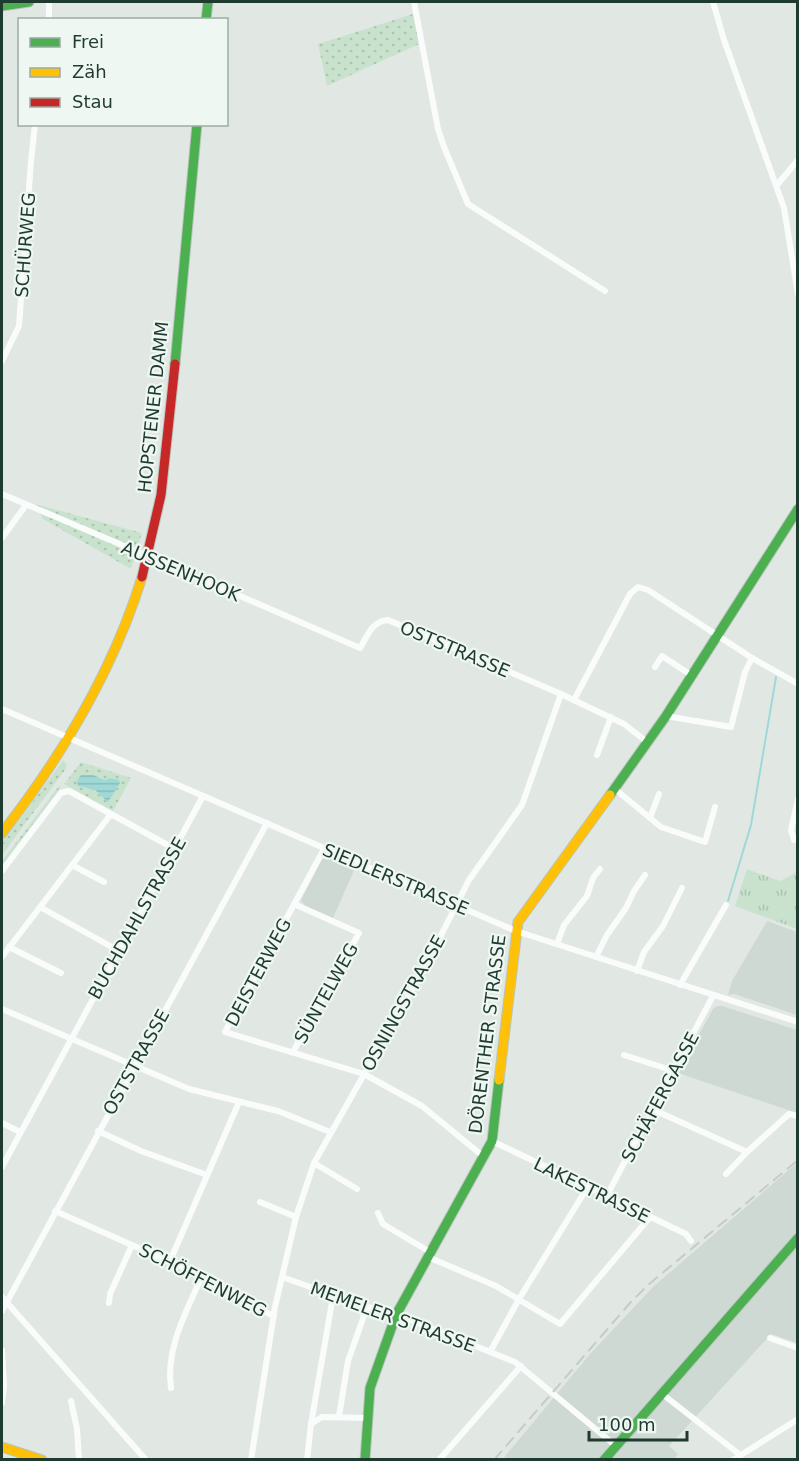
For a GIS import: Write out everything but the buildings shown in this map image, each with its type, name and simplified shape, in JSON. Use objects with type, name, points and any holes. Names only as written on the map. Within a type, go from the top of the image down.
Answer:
[{"type":"street","points":[[2,6],[29,2]]},
{"type":"street","points":[[49,2],[49,18]]},
{"type":"street","points":[[206,18],[208,2]]},
{"type":"street","points":[[414,2],[438,129],[468,204],[605,291]]},
{"type":"street","points":[[713,2],[724,40],[784,208],[798,294]]},
{"type":"street","name":"SCHÜRWEG","points":[[2,361],[19,326],[35,126]]},
{"type":"street","name":"HOPSTENER DAMM","points":[[2,833],[29,799],[70,738],[117,643],[134,599],[152,540],[166,472],[196,126]]},
{"type":"street","points":[[777,184],[798,160]]},
{"type":"street","name":"AUSSENHOOK","points":[[2,494],[360,648]]},
{"type":"street","points":[[2,538],[26,505]]},
{"type":"street","name":"DÖRENTHER STRASSE","points":[[365,1460],[370,1388],[396,1315],[492,1141],[516,931],[523,914],[666,716],[798,509]]},
{"type":"street","points":[[574,700],[630,594],[638,588],[648,590],[752,658],[798,684]]},
{"type":"street","name":"OSTSTRASSE","points":[[360,648],[374,625],[388,620],[574,700],[624,724],[647,742]]},
{"type":"street","points":[[655,667],[662,656],[692,675]]},
{"type":"street","points":[[666,716],[731,727],[745,672],[752,658]]},
{"type":"street","name":"OSNINGSTRASSE","points":[[251,1460],[282,1277],[314,1163],[428,961],[469,880],[522,806],[561,694]]},
{"type":"street","name":"SIEDLERSTRASSE","points":[[2,709],[516,931],[798,1022]]},
{"type":"street","points":[[597,755],[610,717]]},
{"type":"street","points":[[615,789],[661,827],[705,842],[715,807]]},
{"type":"street","points":[[2,871],[61,793],[69,791],[175,849]]},
{"type":"street","points":[[650,818],[659,794]]},
{"type":"street","name":"BUCHDAHLSTRASSE","points":[[2,1167],[203,796]]},
{"type":"street","points":[[794,840],[791,830],[798,799]]},
{"type":"street","points":[[2,957],[111,814]]},
{"type":"street","name":"OSTSTRASSE","points":[[2,1311],[4,1299],[267,823]]},
{"type":"street","name":"DEISTERWEG","points":[[324,849],[225,1032],[364,1074]]},
{"type":"street","points":[[72,865],[104,882]]},
{"type":"street","points":[[557,944],[564,925],[586,896],[593,878],[600,869]]},
{"type":"street","points":[[596,957],[607,934],[626,908],[645,875]]},
{"type":"street","points":[[637,970],[644,952],[663,926],[682,888]]},
{"type":"street","name":"SÜNTELWEG","points":[[293,1052],[359,933],[294,904]]},
{"type":"street","points":[[680,985],[726,905]]},
{"type":"street","points":[[40,907],[119,951]]},
{"type":"street","points":[[9,947],[61,973]]},
{"type":"street","name":"SCHÄFERGASSE","points":[[606,1197],[713,996]]},
{"type":"street","points":[[2,1009],[189,1089],[278,1111],[330,1132]]},
{"type":"street","points":[[624,1055],[674,1071]]},
{"type":"street","points":[[364,1074],[422,1106],[484,1157]]},
{"type":"street","points":[[170,1261],[239,1102]]},
{"type":"street","points":[[654,1110],[747,1152]]},
{"type":"street","points":[[726,1174],[789,1114],[798,1116]]},
{"type":"street","points":[[2,1123],[20,1132]]},
{"type":"street","points":[[98,1131],[141,1151],[207,1175]]},
{"type":"street","name":"LAKESTRASSE","points":[[492,1141],[686,1234],[691,1240]]},
{"type":"street","points":[[314,1163],[357,1189]]},
{"type":"street","points":[[490,1352],[519,1299],[587,1188]]},
{"type":"street","points":[[260,1202],[297,1217]]},
{"type":"street","name":"SCHÖFFENWEG","points":[[55,1210],[202,1276],[211,1287],[274,1316]]},
{"type":"street","points":[[378,1213],[383,1224],[429,1255],[496,1286],[560,1324],[650,1217]]},
{"type":"street","points":[[604,1460],[797,1240]]},
{"type":"street","name":"SCHÖFFENWEG","points":[[109,1303],[110,1294],[132,1245]]},
{"type":"street","points":[[171,1388],[169,1374],[178,1331],[202,1276]]},
{"type":"street","name":"MEMELER STRASSE","points":[[282,1277],[333,1296],[411,1320],[520,1366],[616,1446]]},
{"type":"street","points":[[307,1460],[333,1296]]},
{"type":"street","points":[[4,1299],[146,1460]]},
{"type":"street","points":[[339,1416],[348,1361],[367,1307]]},
{"type":"street","points":[[770,1338],[798,1348]]},
{"type":"street","points":[[2,1350],[4,1386],[2,1403]]},
{"type":"street","points":[[439,1460],[520,1366]]},
{"type":"street","points":[[662,1393],[739,1454]]},
{"type":"street","points":[[71,1401],[77,1429],[79,1460]]},
{"type":"street","points":[[311,1424],[322,1417],[367,1418]]},
{"type":"street","points":[[733,1460],[739,1454],[798,1419]]},
{"type":"street","points":[[2,1447],[42,1460]]},
{"type":"shaded area","points":[[330,856],[355,868],[333,918],[305,906],[301,900],[322,859]]},
{"type":"shaded area","points":[[767,921],[797,932],[797,1015],[734,994],[728,995],[732,981]]},
{"type":"shaded area","points":[[717,1006],[797,1030],[797,1113],[678,1073],[713,1009]]},
{"type":"shaded area","points":[[797,1163],[797,1343],[771,1334],[669,1446],[678,1454],[674,1459],[502,1460],[590,1354],[654,1286]]},
{"type":"green space","points":[[413,14],[419,44],[327,86],[318,44]]},
{"type":"green space","points":[[35,504],[142,533],[131,569],[43,519]]},
{"type":"green space","points":[[63,760],[67,765],[65,770],[2,855],[2,840]]},
{"type":"green space","points":[[81,762],[131,778],[113,811],[64,784]],"holes":[[[100,777],[105,780],[100,795],[93,789],[83,788]]]},
{"type":"green space","points":[[59,786],[61,787],[2,865],[2,861]]},
{"type":"green space","points":[[747,869],[780,881],[797,872],[797,929],[735,906]]},
{"type":"water","points":[[81,775],[93,775],[105,780],[110,778],[119,780],[120,783],[108,802],[95,790],[78,786],[77,781]]},
{"type":"waterway","points":[[728,901],[751,825],[776,677]]},
{"type":"railway","points":[[494,1460],[648,1285],[798,1160]]},
{"type":"traffic: fast","points":[[2,6],[29,2]]},
{"type":"traffic: fast","points":[[206,18],[208,2]]},
{"type":"traffic: fast","points":[[175,364],[197,126]]},
{"type":"traffic: fast","points":[[610,795],[666,716],[798,509]]},
{"type":"traffic: fast","points":[[365,1460],[370,1388],[396,1315],[492,1141],[499,1080]]},
{"type":"traffic: fast","points":[[604,1460],[798,1238]]},
{"type":"traffic: slow","points":[[2,833],[45,774],[84,711],[116,646],[142,577]]},
{"type":"traffic: slow","points":[[499,1080],[518,922],[610,795]]},
{"type":"traffic: slow","points":[[2,1447],[42,1460]]},
{"type":"traffic: jam","points":[[142,577],[161,495],[175,364]]}]
